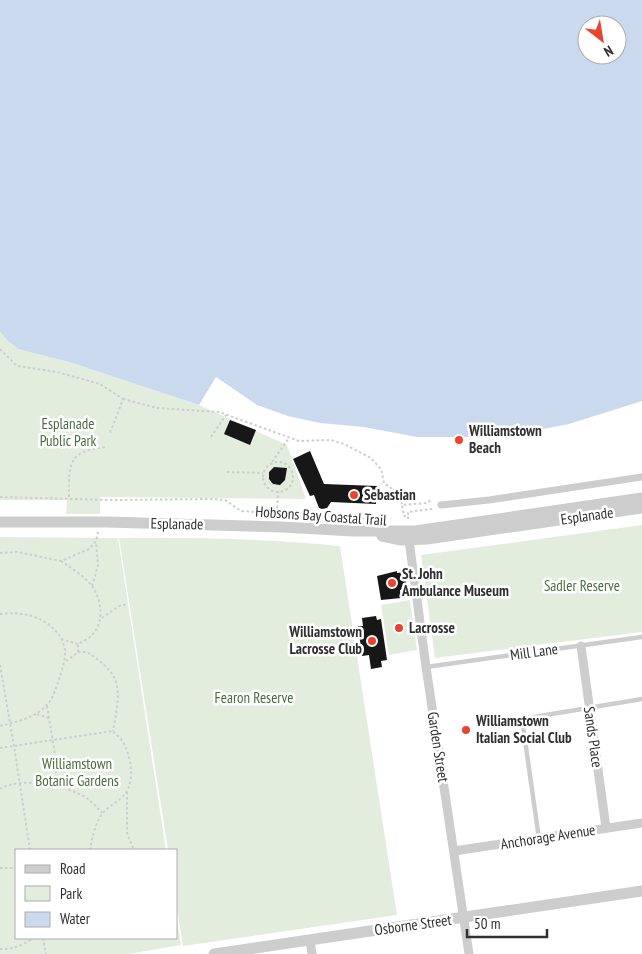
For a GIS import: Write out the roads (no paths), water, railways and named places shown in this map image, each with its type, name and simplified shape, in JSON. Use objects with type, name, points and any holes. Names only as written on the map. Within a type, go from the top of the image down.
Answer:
[{"type":"street","points":[[441,506],[642,477]]},
{"type":"street","name":"Esplanade","points":[[0,522],[100,522],[282,527],[353,532],[408,531],[642,498]]},
{"type":"street","name":"Esplanade","points":[[408,531],[436,538],[642,508]]},
{"type":"street","name":"Garden Street","points":[[408,531],[426,667],[469,954]]},
{"type":"street","name":"Sands Place","points":[[581,646],[606,828]]},
{"type":"street","name":"Anchorage Avenue","points":[[454,851],[642,823]]},
{"type":"street","name":"Osborne Street","points":[[214,954],[642,891]]},
{"type":"street","points":[[310,940],[312,954]]},
{"type":"lane","name":"Mill Lane","points":[[426,667],[642,637]]},
{"type":"lane","points":[[539,839],[522,719],[642,699]]},
{"type":"water","points":[[0,0],[642,0],[642,401],[569,424],[522,433],[478,437],[417,437],[364,427],[320,423],[288,416],[257,405],[216,377],[199,405],[69,362],[18,349],[0,332]]},
{"type":"place","name":"Williamstown Beach","points":[[459,440]]},
{"type":"place","name":"Sebastian","points":[[354,495]]},
{"type":"place","name":"St. John Ambulance Museum","points":[[392,583]]},
{"type":"place","name":"Lacrosse","points":[[399,628]]},
{"type":"place","name":"Williamstown Lacrosse Club","points":[[372,641]]},
{"type":"place","name":"Williamstown Italian Social Club","points":[[466,730]]},
{"type":"park label","name":"Esplanade Public Park","points":[[68,432]]},
{"type":"park label","name":"Sadler Reserve","points":[[582,586]]},
{"type":"park label","name":"Fearon Reserve","points":[[254,698]]},
{"type":"park label","name":"Williamstown Botanic Gardens","points":[[77,772]]}]
